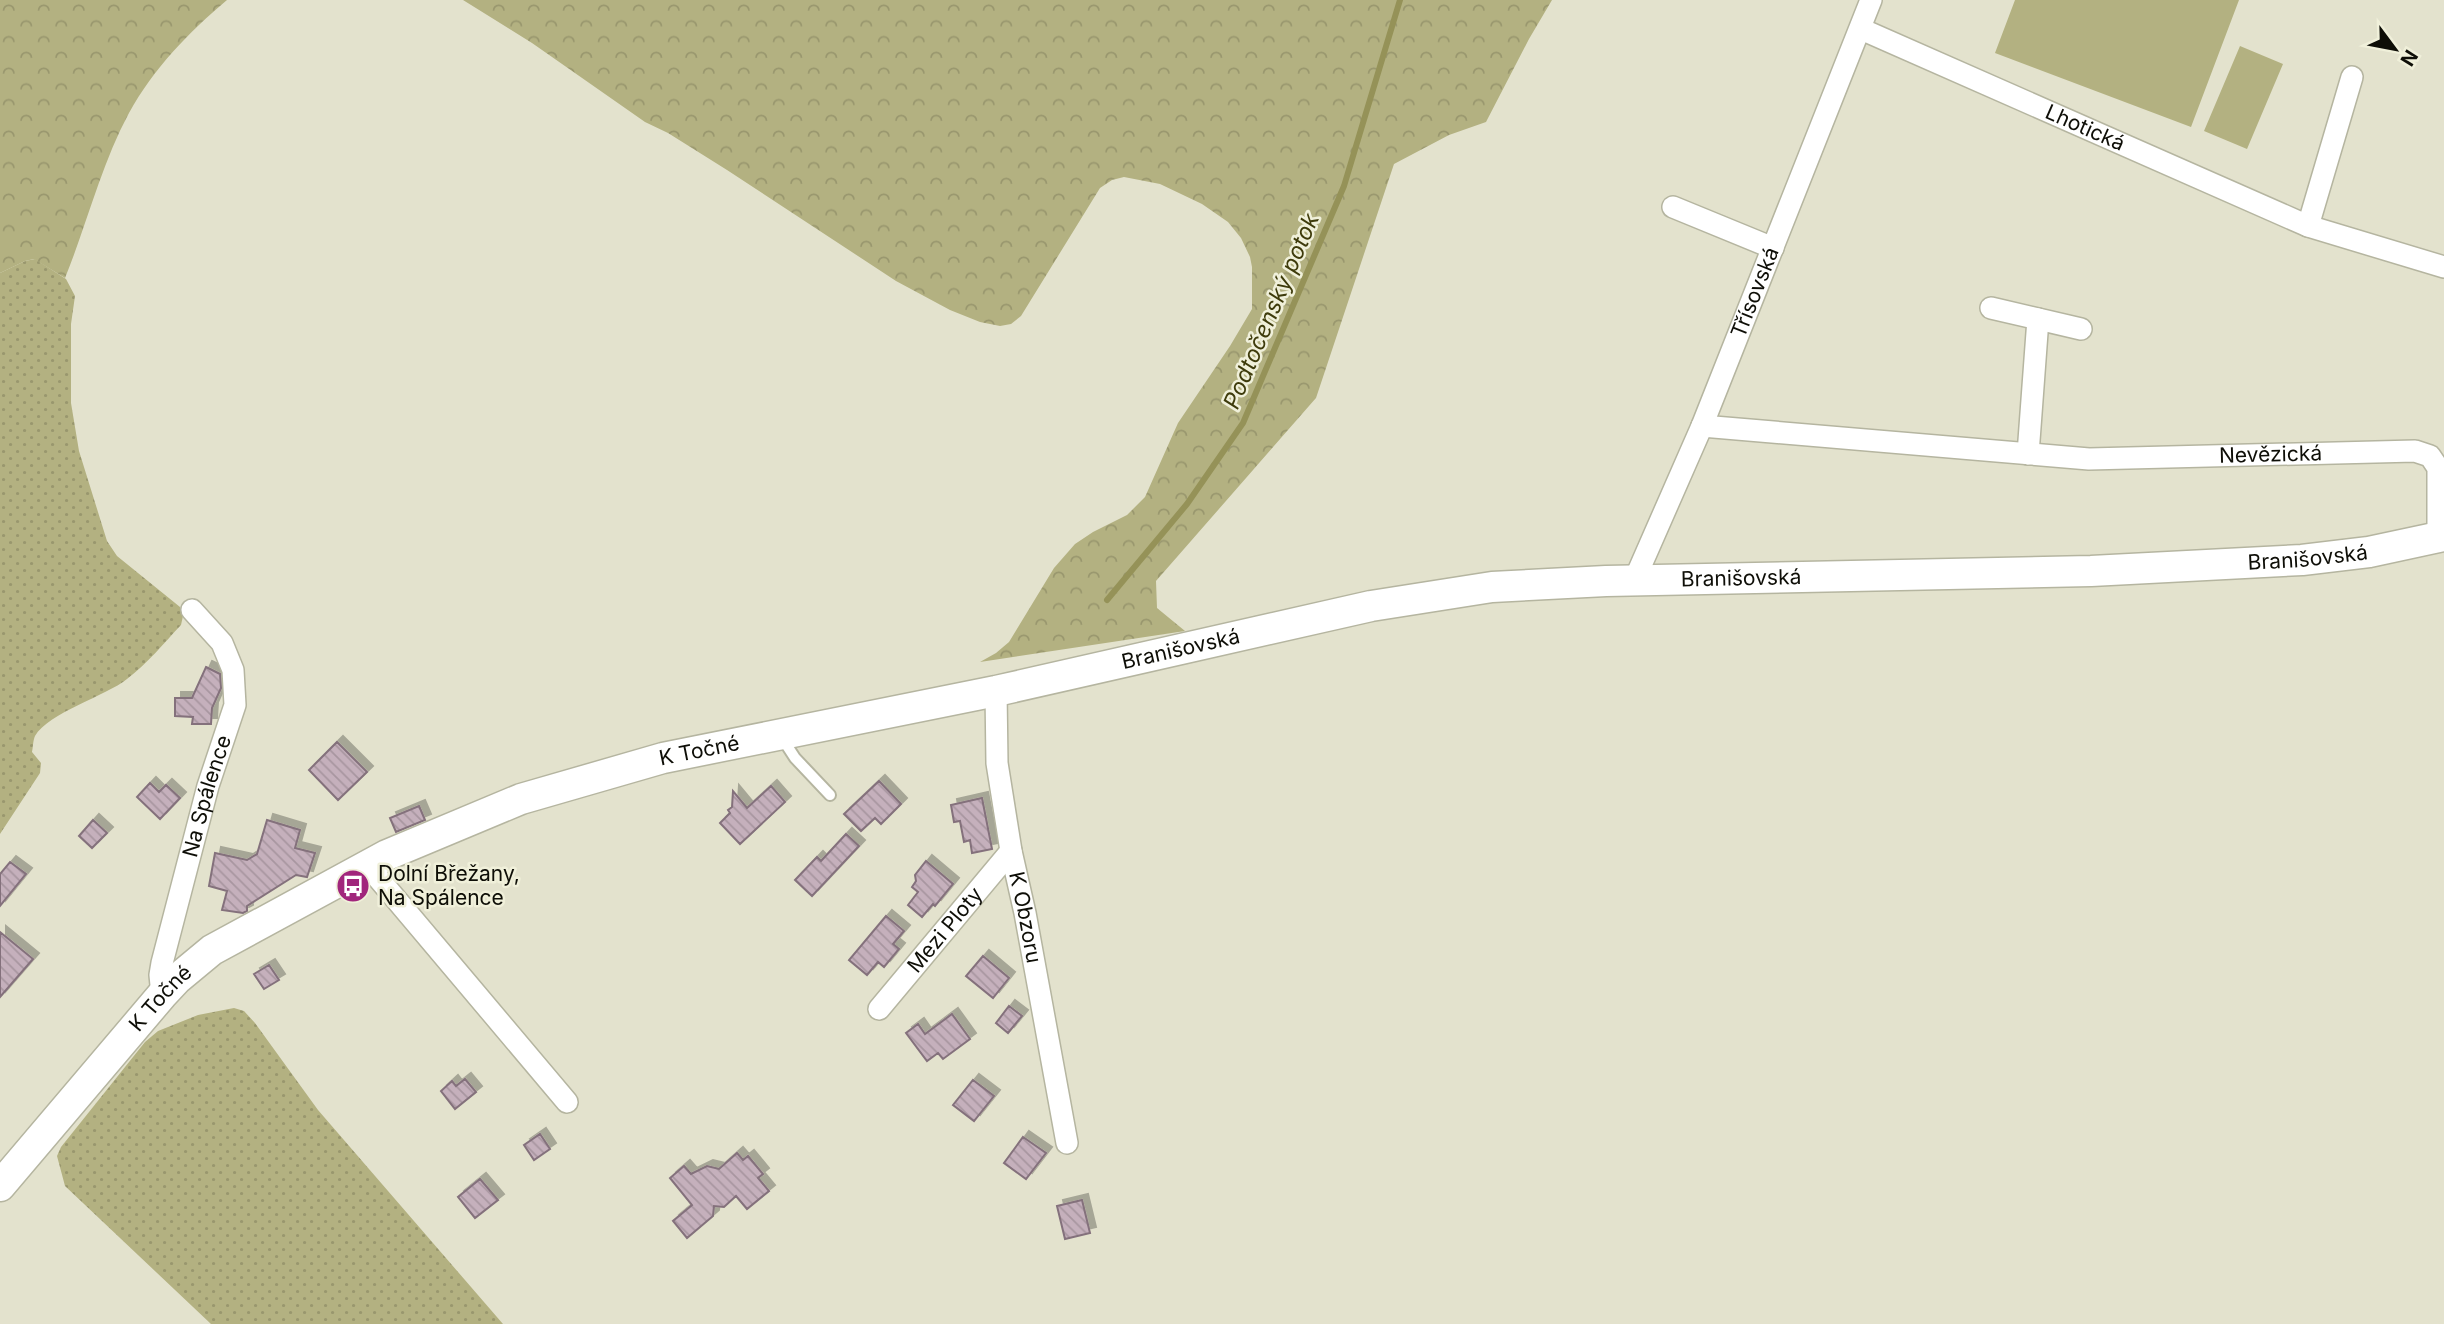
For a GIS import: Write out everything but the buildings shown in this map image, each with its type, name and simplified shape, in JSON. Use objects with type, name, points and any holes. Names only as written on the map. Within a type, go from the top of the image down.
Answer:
[{"type":"street","name":"Třísovská","points":[[1634,581],[1702,426],[1871,0]]},
{"type":"street","name":"Lhotická","points":[[1861,29],[2308,226],[2444,267]]},
{"type":"street","points":[[2308,226],[2352,77]]},
{"type":"street","points":[[1672,207],[1773,248]]},
{"type":"street","points":[[1991,308],[2081,329]]},
{"type":"street","points":[[2028,453],[2038,319]]},
{"type":"street","name":"Nevězická","points":[[1702,426],[2089,459],[2415,451],[2430,456],[2438,468],[2441,537]]},
{"type":"street","name":"Branišovská","points":[[1045,679],[1385,604],[1492,587],[1634,581],[2091,571],[2302,560],[2368,552],[2441,537]]},
{"type":"street","name":"Na Spálence","points":[[162,995],[160,975],[165,950],[208,786],[235,705],[233,670],[222,643],[192,610]]},
{"type":"street","name":"K Točné","points":[[0,1186],[177,979],[212,950],[387,855],[521,799],[663,758],[780,736],[1045,679]]},
{"type":"street","name":"K Obzoru","points":[[996,691],[997,763],[1011,850],[1068,1143]]},
{"type":"street","name":"Mezi Ploty","points":[[879,1009],[1011,850]]},
{"type":"street","points":[[368,866],[567,1102]]},
{"type":"lane","points":[[780,736],[795,758],[830,795]]},
{"type":"green space","points":[[0,0],[227,0],[173,52],[149,81],[129,113],[102,174],[65,278],[34,259],[0,273]]},
{"type":"green space","points":[[463,0],[1552,0],[1486,122],[1449,135],[1394,164],[1316,398],[1156,581],[1157,608],[1185,631],[980,662],[1009,642],[1054,568],[1075,544],[1127,515],[1145,497],[1178,423],[1252,309],[1252,267],[1241,238],[1228,222],[1202,204],[1160,184],[1124,177],[1112,180],[1100,188],[1021,316],[1011,324],[1000,326],[980,322],[950,310],[896,281],[727,170],[668,133],[645,122],[532,43]]},
{"type":"green space","points":[[2015,0],[2239,0],[2191,127],[1995,53]]},
{"type":"green space","points":[[2240,46],[2283,64],[2247,149],[2204,131]]},
{"type":"green space","points":[[35,259],[66,279],[75,296],[71,324],[71,403],[79,451],[107,541],[117,556],[180,607],[183,616],[181,625],[127,679],[64,712],[35,736],[32,752],[41,763],[40,773],[0,834],[0,273]]},
{"type":"green space","points":[[234,1008],[244,1011],[255,1023],[318,1110],[503,1324],[211,1324],[65,1186],[57,1156],[61,1147],[145,1042],[158,1031],[198,1015]]},
{"type":"waterway","name":"Podtočenský potok","points":[[1107,600],[1187,504],[1243,423],[1344,186],[1400,0]]},
{"type":"place","name":"Dolní Břežany, Na Spálence","points":[[353,886]]}]
